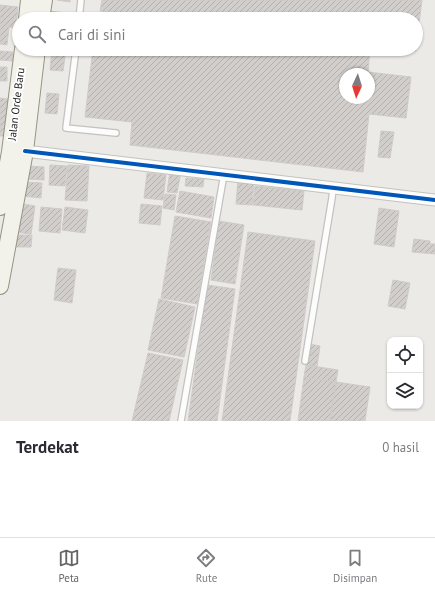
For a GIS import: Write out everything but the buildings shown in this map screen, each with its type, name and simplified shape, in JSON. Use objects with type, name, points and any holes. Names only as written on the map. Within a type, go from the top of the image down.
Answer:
[{"type":"main road","name":"Jalan Orde Baru","points":[[0,286],[22,56]]},
{"type":"main road","name":"Jalan Orde Baru","points":[[0,207],[12,151],[36,56]]},
{"type":"street","points":[[12,151],[224,174],[435,200]]},
{"type":"lane","points":[[80,12],[81,0]]},
{"type":"lane","points":[[75,56],[66,128],[116,133]]},
{"type":"lane","points":[[181,421],[224,174]]},
{"type":"lane","points":[[306,362],[333,188]]},
{"type":"cycle path","points":[[25,151],[435,200]]}]
